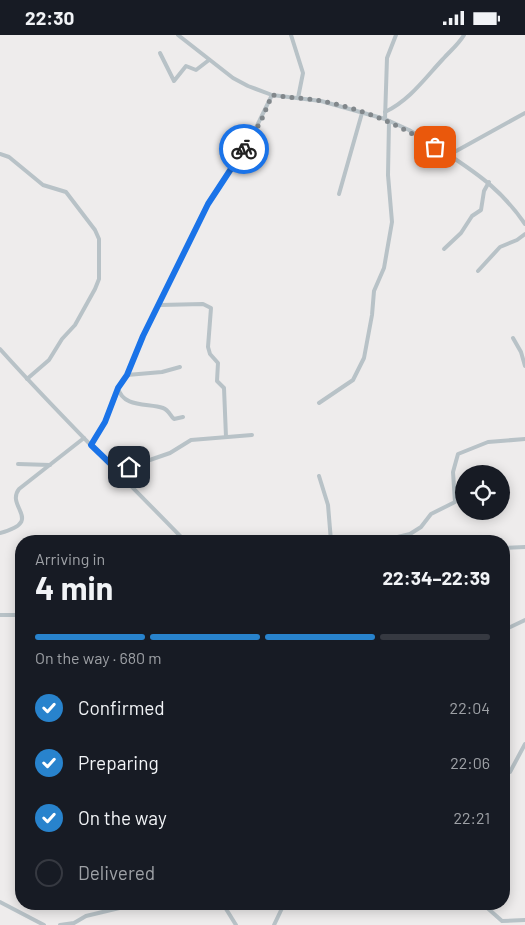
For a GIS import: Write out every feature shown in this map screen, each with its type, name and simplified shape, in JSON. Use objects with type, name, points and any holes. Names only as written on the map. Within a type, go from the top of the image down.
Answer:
[{"type":"street","points":[[178,35],[233,78],[272,95],[321,101],[387,120],[449,155],[489,182],[504,196],[525,224]]},
{"type":"street","points":[[291,35],[303,73],[298,98]]},
{"type":"street","points":[[319,403],[353,380],[364,358],[372,315],[374,291],[384,267],[392,222],[385,112],[387,57],[396,35]]},
{"type":"street","points":[[385,112],[395,107],[424,83],[443,59],[458,45],[464,35]]},
{"type":"street","points":[[160,53],[174,81],[186,66],[196,70],[209,60]]},
{"type":"street","points":[[91,445],[105,422],[140,343],[208,204],[249,142],[272,95]]},
{"type":"street","points":[[340,194],[362,113]]},
{"type":"street","points":[[449,155],[525,113]]},
{"type":"street","points":[[0,154],[9,157],[42,185],[66,192],[95,230],[99,239],[98,283],[95,289],[75,325],[62,339],[49,360],[27,379]]},
{"type":"street","points":[[444,249],[461,233],[474,215],[481,210],[484,191],[489,182]]},
{"type":"street","points":[[478,271],[500,247],[517,240],[525,234]]},
{"type":"street","points":[[160,305],[203,304],[211,308],[208,347],[210,354],[218,363],[217,381],[224,388],[226,437]]},
{"type":"street","points":[[513,338],[521,352],[525,366]]},
{"type":"street","points":[[0,349],[84,439],[118,471],[178,535]]},
{"type":"street","points":[[0,360],[6,355]]},
{"type":"street","points":[[127,375],[162,372],[180,367]]},
{"type":"street","points":[[118,390],[129,401],[165,409],[174,419],[183,417]]},
{"type":"street","points":[[118,471],[170,453],[191,439],[252,435]]},
{"type":"street","points":[[0,533],[16,528],[22,522],[23,515],[16,499],[16,493],[84,439]]},
{"type":"street","points":[[406,535],[422,527],[431,514],[455,503],[453,472],[458,454],[488,442],[525,439]]},
{"type":"street","points":[[18,464],[51,465]]},
{"type":"street","points":[[319,476],[328,505],[330,535]]},
{"type":"street","points":[[510,548],[525,547]]},
{"type":"street","points":[[0,615],[15,615]]},
{"type":"street","points":[[510,628],[525,620]]},
{"type":"street","points":[[510,773],[525,744]]},
{"type":"street","points":[[0,902],[15,910]]},
{"type":"street","points":[[15,910],[44,925]]},
{"type":"street","points":[[60,925],[74,923],[86,916],[111,910]]},
{"type":"street","points":[[227,910],[236,925]]},
{"type":"street","points":[[274,925],[281,910]]},
{"type":"street","points":[[490,910],[502,921],[525,920]]},
{"type":"way so far","points":[[244,149],[261,121],[272,95],[321,101],[385,119],[409,130],[435,147]]},
{"type":"route","points":[[129,467],[118,471],[91,445],[105,422],[118,388],[127,375],[143,336],[208,204],[244,149]]}]
